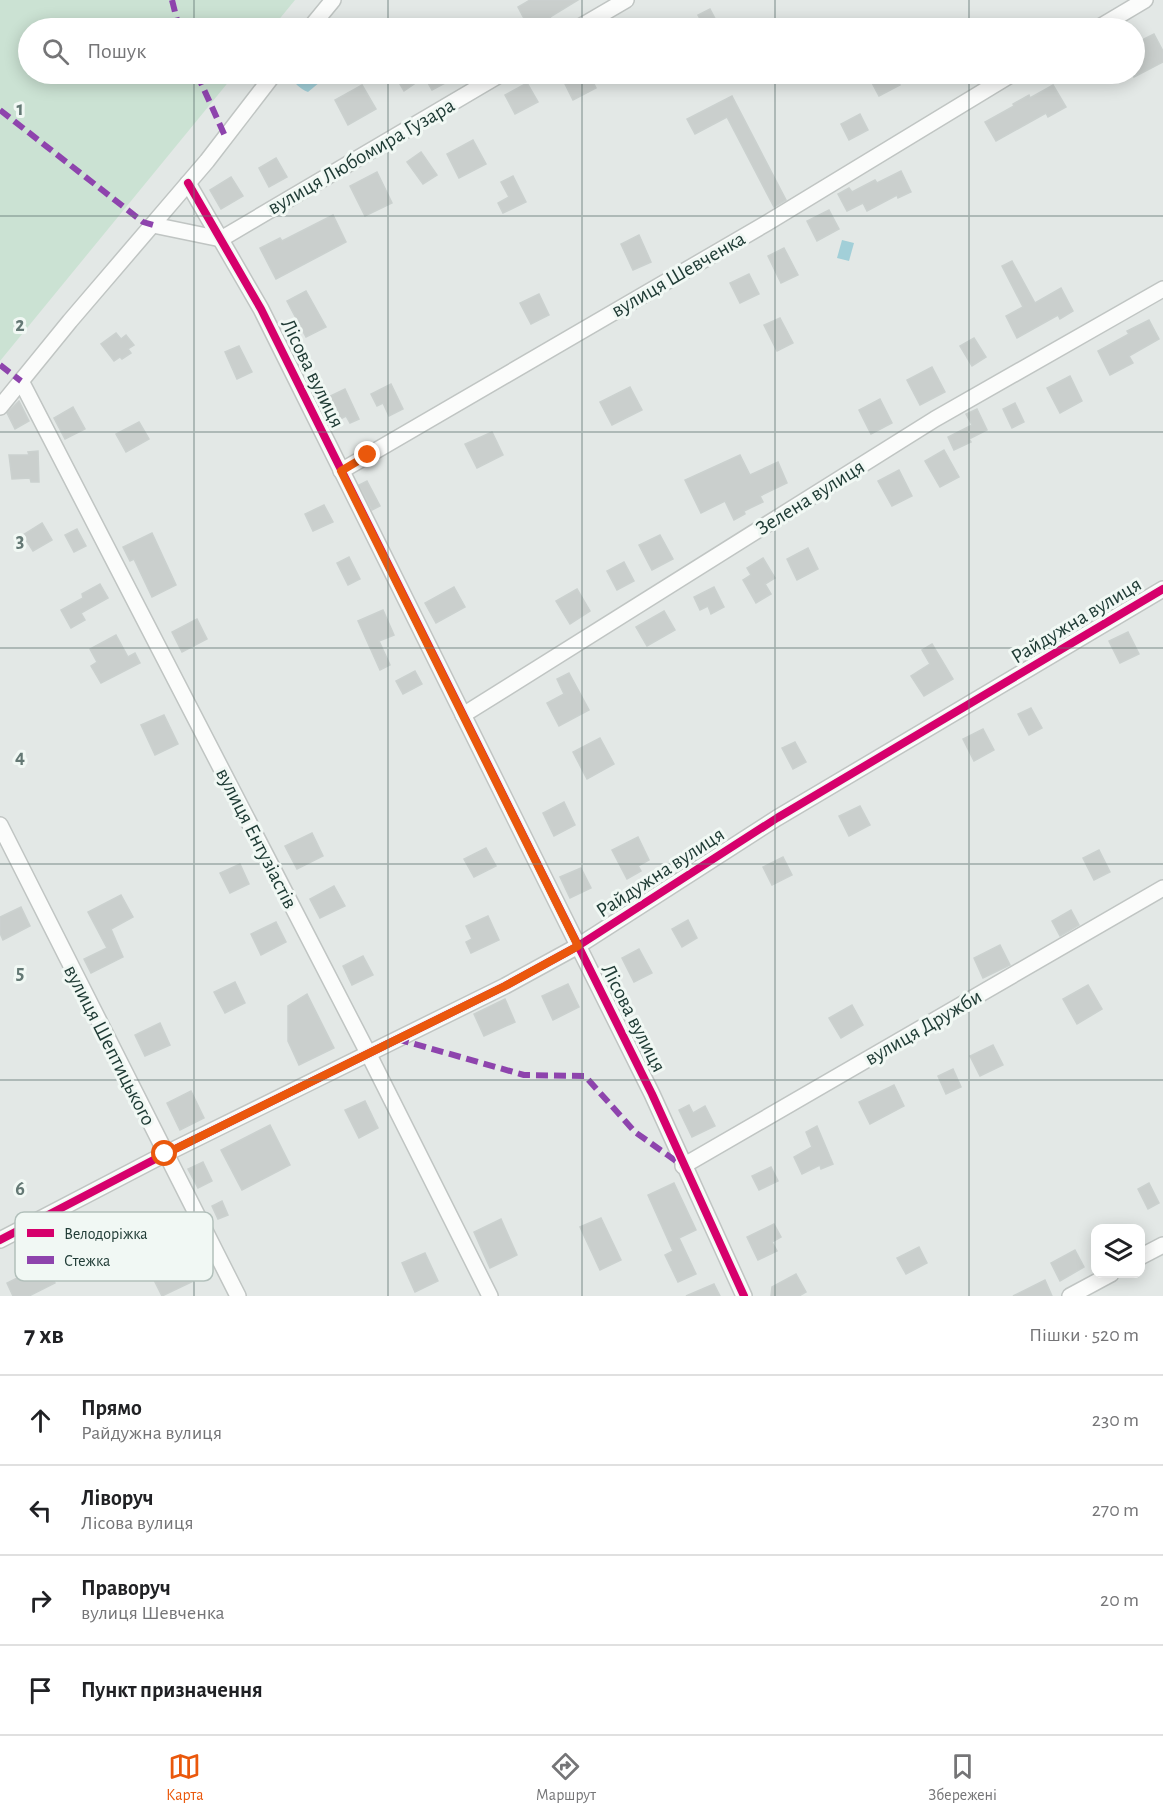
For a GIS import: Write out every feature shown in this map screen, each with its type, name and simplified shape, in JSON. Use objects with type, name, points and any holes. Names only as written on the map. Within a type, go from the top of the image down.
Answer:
[{"type":"street","points":[[318,18],[333,0]]},
{"type":"street","points":[[595,18],[626,0]]},
{"type":"street","points":[[1115,18],[1145,0]]},
{"type":"street","points":[[0,407],[188,183],[266,84]]},
{"type":"street","name":"вулиця Любомира Гузара","points":[[221,239],[484,84]]},
{"type":"street","name":"вулиця Шевченка","points":[[341,471],[767,223],[996,84]]},
{"type":"street","name":"Лісова вулиця","points":[[188,183],[261,309],[652,1094],[744,1296]]},
{"type":"street","points":[[153,225],[221,239]]},
{"type":"street","name":"Зелена вулиця","points":[[463,715],[935,419],[1163,289]]},
{"type":"street","name":"вулиця Ентузіастів","points":[[21,381],[368,1053],[490,1296]]},
{"type":"street","name":"Райдужна вулиця","points":[[54,1212],[165,1154],[505,986],[578,946],[777,818],[1163,589]]},
{"type":"street","name":"вулиця Шептицького","points":[[0,825],[195,1212]]},
{"type":"street","name":"вулиця Дружби","points":[[683,1166],[1163,888]]},
{"type":"street","name":"Райдужна вулиця","points":[[0,1240],[15,1232]]},
{"type":"street","points":[[1145,1254],[1163,1245]]},
{"type":"street","name":"вулиця Шептицького","points":[[213,1247],[238,1296]]},
{"type":"street","points":[[1070,1296],[1104,1278]]},
{"type":"green space","points":[[0,0],[295,0],[280,18],[18,18],[18,84],[227,84],[0,361]]},
{"type":"water","points":[[296,84],[318,84],[308,92]]},
{"type":"water","points":[[842,240],[854,243],[849,261],[837,258]]},
{"type":"building","points":[[530,0],[578,0],[550,18],[524,18],[518,7]]},
{"type":"building","points":[[710,9],[715,18],[700,18],[698,15]]},
{"type":"building","points":[[1154,34],[1163,51],[1163,62],[1145,71],[1145,38]]},
{"type":"building","points":[[400,84],[414,84],[404,91]]},
{"type":"building","points":[[429,84],[443,84],[432,90]]},
{"type":"building","points":[[528,84],[538,102],[515,114],[505,95]]},
{"type":"building","points":[[565,84],[594,84],[596,88],[573,100]]},
{"type":"building","points":[[873,84],[899,84],[900,85],[879,96]]},
{"type":"building","points":[[362,85],[376,109],[348,125],[335,100]]},
{"type":"building","points":[[1053,85],[1066,107],[1048,117],[1046,113],[996,141],[985,122],[1029,95],[1030,98]]},
{"type":"building","points":[[732,96],[786,200],[774,207],[727,117],[695,134],[687,119]]},
{"type":"building","points":[[860,114],[868,130],[849,140],[841,124]]},
{"type":"building","points":[[473,140],[486,164],[459,178],[447,154]]},
{"type":"building","points":[[421,152],[437,175],[423,184],[407,162]]},
{"type":"building","points":[[276,158],[287,177],[269,187],[259,168]]},
{"type":"building","points":[[901,171],[911,192],[898,198],[897,195],[867,211],[863,203],[847,211],[838,194],[849,188],[852,192],[875,180],[877,183]]},
{"type":"building","points":[[377,172],[392,203],[365,216],[350,186]]},
{"type":"building","points":[[513,176],[526,202],[503,213],[498,203],[509,197],[501,182]]},
{"type":"building","points":[[231,177],[243,196],[221,209],[210,190]]},
{"type":"building","points":[[829,210],[839,229],[817,241],[807,221]]},
{"type":"building","points":[[333,215],[346,242],[276,279],[260,248],[280,238],[282,241]]},
{"type":"building","points":[[639,235],[651,262],[633,270],[621,244]]},
{"type":"building","points":[[784,248],[798,275],[781,283],[768,256]]},
{"type":"building","points":[[1012,261],[1035,303],[1061,288],[1073,311],[1060,319],[1058,315],[1017,338],[1006,316],[1023,307],[1002,266]]},
{"type":"building","points":[[749,274],[759,294],[740,303],[730,283]]},
{"type":"building","points":[[306,291],[326,327],[306,337],[287,301]]},
{"type":"building","points":[[539,294],[549,315],[531,324],[520,303]]},
{"type":"building","points":[[780,318],[793,343],[777,351],[764,325]]},
{"type":"building","points":[[1149,320],[1159,339],[1129,356],[1133,363],[1110,375],[1098,351],[1129,334],[1127,331]]},
{"type":"building","points":[[116,333],[121,339],[126,335],[134,345],[128,349],[131,353],[114,361],[101,344]]},
{"type":"building","points":[[974,338],[986,357],[972,366],[960,346]]},
{"type":"building","points":[[239,346],[252,372],[237,379],[225,352]]},
{"type":"building","points":[[932,367],[945,392],[920,405],[907,380]]},
{"type":"building","points":[[1070,376],[1082,401],[1060,413],[1047,388]]},
{"type":"building","points":[[391,384],[403,409],[389,416],[383,403],[377,406],[371,394]]},
{"type":"building","points":[[630,387],[642,410],[612,425],[600,402]]},
{"type":"building","points":[[345,389],[359,419],[350,423],[346,416],[335,422],[324,399]]},
{"type":"building","points":[[880,399],[892,423],[871,434],[859,410]]},
{"type":"building","points":[[19,401],[29,421],[15,429],[7,413]]},
{"type":"building","points":[[1015,403],[1024,422],[1012,428],[1003,409]]},
{"type":"building","points":[[73,407],[85,429],[65,439],[54,418]]},
{"type":"building","points":[[977,409],[987,430],[969,439],[971,442],[954,450],[948,437],[972,425],[966,414]]},
{"type":"building","points":[[139,422],[149,439],[126,452],[116,434]]},
{"type":"building","points":[[492,432],[503,455],[477,468],[465,444]]},
{"type":"building","points":[[944,450],[959,477],[940,487],[925,461]]},
{"type":"building","points":[[38,451],[39,482],[31,482],[30,478],[12,479],[9,455],[29,455],[28,452]]},
{"type":"building","points":[[740,455],[750,475],[778,462],[787,483],[760,496],[763,502],[744,511],[745,514],[734,520],[725,501],[701,513],[685,480]]},
{"type":"building","points":[[899,470],[912,496],[892,506],[878,481]]},
{"type":"building","points":[[367,481],[380,506],[372,510],[359,485]]},
{"type":"building","points":[[324,505],[333,522],[313,531],[305,514]]},
{"type":"building","points":[[42,523],[52,540],[33,551],[23,535]]},
{"type":"building","points":[[77,529],[86,546],[74,552],[65,535]]},
{"type":"building","points":[[152,533],[176,585],[152,597],[134,559],[130,561],[123,547]]},
{"type":"building","points":[[660,535],[673,559],[652,570],[639,545]]},
{"type":"building","points":[[808,548],[818,569],[797,580],[787,559]]},
{"type":"building","points":[[349,557],[360,579],[348,585],[337,563]]},
{"type":"building","points":[[763,558],[775,578],[765,584],[771,594],[756,603],[743,580],[751,575],[747,568]]},
{"type":"building","points":[[624,562],[634,581],[617,590],[607,571]]},
{"type":"building","points":[[100,584],[108,598],[81,613],[85,620],[71,628],[61,610],[83,598],[82,594]]},
{"type":"building","points":[[454,587],[465,607],[436,623],[425,603]]},
{"type":"building","points":[[714,587],[724,607],[711,614],[708,606],[700,610],[694,597]]},
{"type":"building","points":[[577,589],[590,611],[570,624],[556,601]]},
{"type":"building","points":[[383,610],[394,635],[379,641],[390,665],[380,670],[358,621]]},
{"type":"building","points":[[664,611],[675,630],[647,646],[636,627]]},
{"type":"building","points":[[197,619],[207,639],[182,652],[172,632]]},
{"type":"building","points":[[1128,632],[1139,654],[1120,663],[1109,641]]},
{"type":"building","points":[[116,635],[128,657],[135,653],[140,663],[101,683],[91,666],[97,662],[90,649]]},
{"type":"building","points":[[932,644],[953,679],[924,696],[911,676],[930,664],[922,650]]},
{"type":"building","points":[[415,671],[422,684],[403,694],[396,681]]},
{"type":"building","points":[[569,673],[589,710],[559,726],[547,703],[564,694],[557,679]]},
{"type":"building","points":[[1031,708],[1042,728],[1029,735],[1018,714]]},
{"type":"building","points":[[164,715],[178,744],[155,755],[141,725]]},
{"type":"building","points":[[983,729],[994,750],[974,761],[963,739]]},
{"type":"building","points":[[600,738],[614,764],[587,779],[573,752]]},
{"type":"building","points":[[795,742],[806,762],[793,769],[782,748]]},
{"type":"building","points":[[564,802],[575,825],[554,836],[543,813]]},
{"type":"building","points":[[860,806],[870,825],[849,836],[839,816]]},
{"type":"building","points":[[312,833],[323,856],[297,869],[285,846]]},
{"type":"building","points":[[638,837],[649,860],[638,866],[641,871],[627,879],[612,850]]},
{"type":"building","points":[[486,848],[496,866],[474,877],[464,859]]},
{"type":"building","points":[[1099,850],[1110,872],[1094,880],[1083,858]]},
{"type":"building","points":[[783,857],[792,875],[772,885],[763,867]]},
{"type":"building","points":[[240,864],[249,884],[230,893],[220,873]]},
{"type":"building","points":[[581,868],[591,888],[570,898],[560,877]]},
{"type":"building","points":[[334,886],[345,906],[320,918],[310,899]]},
{"type":"building","points":[[121,895],[133,917],[111,929],[123,957],[91,973],[84,959],[107,948],[88,912]]},
{"type":"building","points":[[21,907],[30,926],[3,940],[0,933],[0,917]]},
{"type":"building","points":[[1071,910],[1079,925],[1060,936],[1052,921]]},
{"type":"building","points":[[488,916],[499,940],[471,953],[466,942],[472,939],[466,926]]},
{"type":"building","points":[[688,920],[697,938],[682,947],[672,929]]},
{"type":"building","points":[[276,922],[286,942],[261,955],[251,934]]},
{"type":"building","points":[[1000,945],[1010,965],[983,978],[974,958]]},
{"type":"building","points":[[639,949],[652,973],[634,982],[622,958]]},
{"type":"building","points":[[363,956],[373,975],[352,985],[343,966]]},
{"type":"building","points":[[235,982],[245,1003],[225,1013],[214,992]]},
{"type":"building","points":[[568,984],[579,1007],[553,1020],[542,996]]},
{"type":"building","points":[[1088,985],[1102,1009],[1077,1024],[1063,999]]},
{"type":"building","points":[[307,994],[334,1048],[299,1065],[288,1041],[288,1006]]},
{"type":"building","points":[[505,999],[515,1022],[484,1036],[474,1014]]},
{"type":"building","points":[[852,1005],[863,1025],[841,1038],[829,1018]]},
{"type":"building","points":[[160,1023],[170,1045],[145,1056],[135,1035]]},
{"type":"building","points":[[993,1045],[1003,1065],[980,1076],[970,1056]]},
{"type":"building","points":[[953,1069],[961,1087],[946,1094],[938,1076]]},
{"type":"building","points":[[894,1085],[904,1106],[870,1124],[859,1102]]},
{"type":"building","points":[[191,1091],[204,1118],[180,1130],[167,1103]]},
{"type":"building","points":[[365,1101],[378,1128],[359,1138],[345,1110]]},
{"type":"building","points":[[689,1105],[693,1113],[705,1106],[715,1126],[692,1137],[679,1110]]},
{"type":"building","points":[[270,1125],[290,1165],[242,1190],[221,1150]]},
{"type":"building","points":[[817,1126],[833,1164],[821,1169],[820,1165],[802,1174],[794,1157],[812,1147],[806,1132]]},
{"type":"building","points":[[203,1162],[212,1181],[198,1188],[188,1169]]},
{"type":"building","points":[[771,1167],[778,1181],[759,1190],[752,1176]]},
{"type":"building","points":[[674,1183],[696,1230],[679,1238],[696,1274],[678,1282],[665,1255],[673,1251],[648,1195]]},
{"type":"building","points":[[1149,1183],[1159,1203],[1148,1209],[1138,1189]]},
{"type":"building","points":[[222,1201],[228,1215],[218,1219],[212,1206]]},
{"type":"building","points":[[601,1218],[621,1260],[600,1270],[580,1227]]},
{"type":"building","points":[[501,1219],[517,1255],[490,1268],[474,1232]]},
{"type":"building","points":[[774,1224],[781,1237],[772,1242],[777,1251],[758,1260],[747,1237]]},
{"type":"building","points":[[919,1247],[927,1263],[906,1274],[897,1258]]},
{"type":"building","points":[[1075,1250],[1084,1267],[1060,1281],[1051,1263]]},
{"type":"building","points":[[425,1253],[438,1281],[415,1292],[402,1263]]},
{"type":"building","points":[[796,1274],[806,1292],[799,1296],[771,1296],[772,1287]]},
{"type":"building","points":[[15,1279],[15,1281],[54,1281],[55,1283],[29,1296],[13,1296],[7,1283]]},
{"type":"building","points":[[1045,1280],[1052,1296],[1013,1296]]},
{"type":"building","points":[[154,1281],[194,1281],[162,1296]]},
{"type":"building","points":[[714,1284],[720,1296],[686,1296]]},
{"type":"marked path","points":[[172,0],[176,18]]},
{"type":"marked path","points":[[202,84],[225,136]]},
{"type":"marked path","points":[[0,110],[143,222],[153,225]]},
{"type":"marked path","points":[[0,365],[21,381]]},
{"type":"marked path","points":[[397,1039],[524,1075],[585,1076],[635,1132],[683,1166]]},
{"type":"cycle path","points":[[188,183],[261,309],[652,1094],[744,1296]]},
{"type":"cycle path","points":[[54,1212],[165,1154],[505,986],[578,946],[777,818],[1163,589]]},
{"type":"cycle path","points":[[0,1240],[15,1232]]},
{"type":"route","points":[[165,1154],[505,986],[578,946],[341,471],[368,455]]}]
